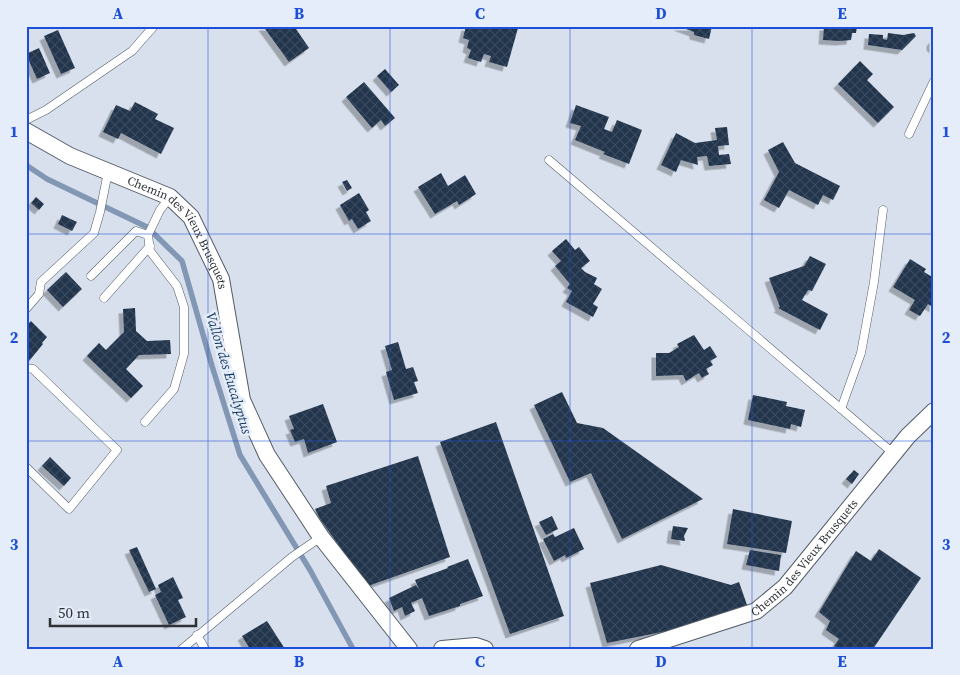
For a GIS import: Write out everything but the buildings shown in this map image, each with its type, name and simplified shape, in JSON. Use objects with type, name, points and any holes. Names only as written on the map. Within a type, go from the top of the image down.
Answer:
[{"type":"street","name":"Chemin des Vieux Brusquets","points":[[26,131],[70,156],[170,196],[191,217],[221,279],[242,400],[267,455],[321,537],[408,649]]},
{"type":"street","name":"Chemin des Vieux Brusquets","points":[[638,649],[756,611],[785,588],[893,453],[934,411]]},
{"type":"street","points":[[442,649],[476,646],[485,649]]},
{"type":"lane","points":[[26,120],[46,110],[132,51],[154,26]]},
{"type":"lane","points":[[910,134],[934,81]]},
{"type":"lane","points":[[549,160],[893,453]]},
{"type":"lane","points":[[26,309],[39,294],[41,282],[94,233],[108,172]]},
{"type":"lane","points":[[145,422],[174,390],[184,354],[184,307],[177,286],[150,251],[148,235],[160,210],[170,196]]},
{"type":"lane","points":[[841,409],[861,353],[874,282],[883,210]]},
{"type":"lane","points":[[91,276],[136,232],[148,235]]},
{"type":"lane","points":[[104,298],[150,246]]},
{"type":"lane","points":[[26,368],[33,370],[117,450],[68,509],[26,467]]},
{"type":"lane","points":[[182,649],[292,557],[321,537]]},
{"type":"lane","points":[[197,635],[205,649]]},
{"type":"waterway","name":"Vallon des Eucalyptus","points":[[26,165],[47,179],[147,227],[182,261],[240,455],[310,570],[353,649]]}]
